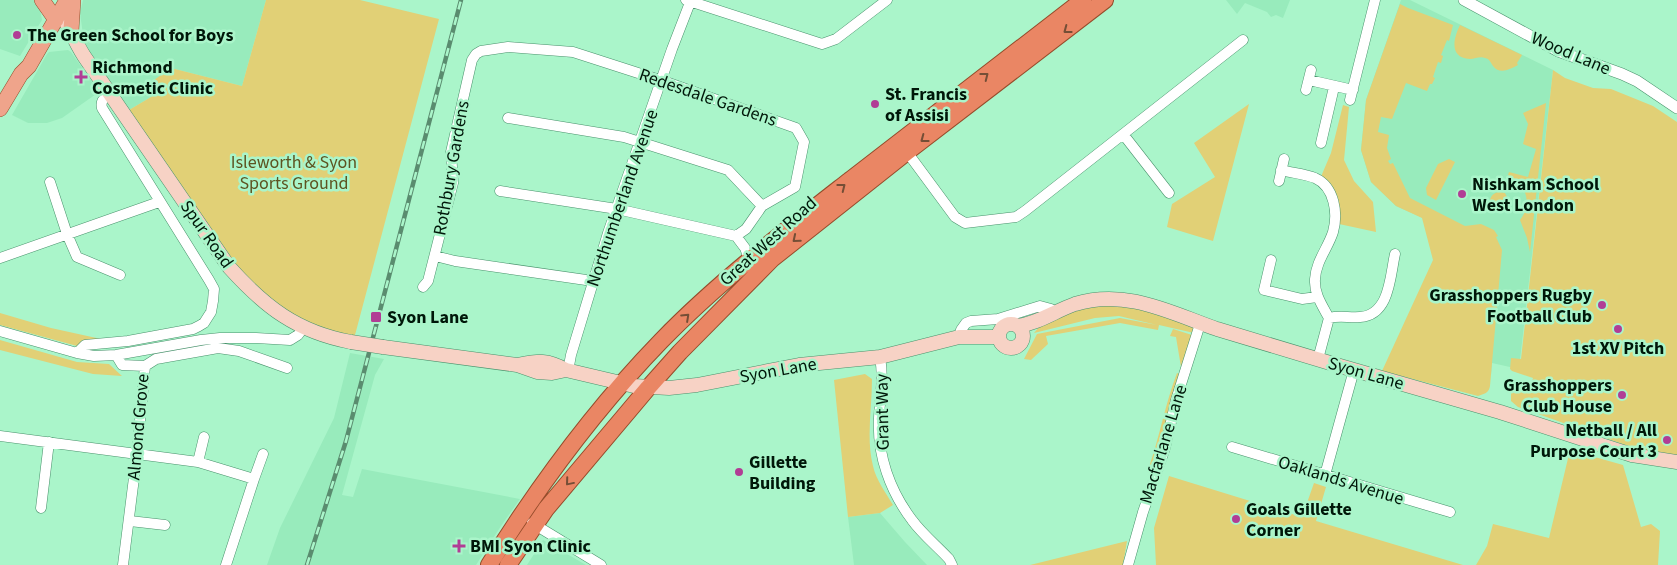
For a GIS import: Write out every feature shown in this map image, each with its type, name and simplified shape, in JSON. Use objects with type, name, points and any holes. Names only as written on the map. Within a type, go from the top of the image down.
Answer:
[{"type":"highway","name":"Great West Road","points":[[508,565],[527,521],[562,458],[621,384],[669,333],[709,296],[795,223],[1083,0]]},
{"type":"highway","name":"Great West Road","points":[[489,565],[648,388],[772,259],[907,152],[1105,0]]},
{"type":"highway","points":[[621,384],[636,380],[645,374],[682,338],[715,317]]},
{"type":"highway","points":[[562,458],[592,435],[621,403],[637,392],[648,388]]},
{"type":"main road","points":[[73,0],[73,36]]},
{"type":"main road","points":[[2,103],[21,74],[29,66],[55,7]]},
{"type":"main road","name":"Spur Road","points":[[55,7],[110,93],[229,267],[252,292],[280,315],[320,335],[351,342],[400,349]]},
{"type":"main road","name":"Syon Lane","points":[[1020,331],[1055,313],[1084,302],[1123,299],[1140,302],[1191,318],[1200,324],[1500,412],[1632,455],[1677,462]]},
{"type":"main road","points":[[1011,324],[1020,331],[1019,344],[1012,347],[1005,346],[999,337],[1001,330],[1007,325],[1011,324]]},
{"type":"main road","name":"Syon Lane","points":[[400,349],[517,365],[533,362],[550,362],[567,370],[621,384],[648,388],[669,388],[697,385],[799,365],[880,357],[959,337],[999,337]]},
{"type":"street","points":[[689,0],[822,44],[836,39],[887,0]]},
{"type":"street","name":"Northumberland Avenue","points":[[567,370],[593,281],[689,0]]},
{"type":"street","points":[[1309,80],[1334,87],[1352,95],[1374,0]]},
{"type":"street","name":"Wood Lane","points":[[1464,0],[1558,51],[1622,74],[1677,108]]},
{"type":"street","points":[[907,152],[955,216],[965,223],[1016,217],[1243,40]]},
{"type":"street","name":"Redesdale Gardens","points":[[481,51],[508,48],[573,52],[661,80],[796,128],[804,142],[795,187],[762,206],[746,229],[736,236]]},
{"type":"street","name":"Rothbury Gardens","points":[[423,287],[428,281],[453,183],[451,152],[472,60],[481,51]]},
{"type":"street","points":[[1321,143],[1334,87]]},
{"type":"street","points":[[77,353],[84,345],[128,341],[193,329],[204,323],[211,312],[214,289],[102,108],[101,103],[103,99],[110,93]]},
{"type":"street","points":[[508,118],[624,137],[728,170],[762,206]]},
{"type":"street","points":[[1123,134],[1168,193]]},
{"type":"street","points":[[1279,181],[1284,159]]},
{"type":"street","points":[[1281,170],[1317,179],[1330,192],[1334,202],[1335,222],[1318,265],[1315,279],[1317,296],[1329,318],[1318,359]]},
{"type":"street","points":[[50,182],[67,234],[77,257],[120,275]]},
{"type":"street","points":[[500,191],[617,209],[736,236],[745,248],[750,261]]},
{"type":"street","points":[[0,258],[159,202]]},
{"type":"street","points":[[1329,318],[1343,316],[1360,318],[1371,315],[1381,308],[1394,278],[1395,254]]},
{"type":"street","points":[[435,256],[455,261],[593,281]]},
{"type":"street","points":[[1271,260],[1264,290],[1302,299],[1317,296]]},
{"type":"street","points":[[959,337],[966,323],[971,321],[998,319],[1040,306],[1051,309],[1055,313]]},
{"type":"street","name":"Macfarlane Lane","points":[[1128,565],[1143,512],[1165,448],[1176,400],[1200,324]]},
{"type":"street","points":[[0,331],[77,353],[94,356],[116,356],[201,340],[256,338],[290,340],[298,335],[304,327]]},
{"type":"street","points":[[145,366],[156,359],[218,348],[239,352],[287,368]]},
{"type":"street","name":"Almond Grove","points":[[116,356],[122,365],[145,366],[130,521],[123,565]]},
{"type":"street","name":"Grant Way","points":[[880,357],[883,378],[879,435],[887,476],[896,495],[912,520],[949,559],[952,565]]},
{"type":"street","points":[[1324,475],[1354,370]]},
{"type":"street","points":[[0,436],[198,462],[254,480]]},
{"type":"street","points":[[198,462],[204,437]]},
{"type":"street","points":[[41,508],[49,442]]},
{"type":"street","name":"Oaklands Avenue","points":[[1232,446],[1450,512]]},
{"type":"street","points":[[226,565],[262,454]]},
{"type":"street","points":[[130,521],[165,525]]},
{"type":"street","points":[[527,521],[601,565]]},
{"type":"shaded area","name":"The Green School for Boys","points":[[0,0],[36,0],[40,9],[42,20],[20,56],[0,49]]},
{"type":"shaded area","points":[[83,0],[266,0],[242,86],[171,68],[156,94],[129,110],[84,42],[80,13]]},
{"type":"shaded area","points":[[1226,0],[1290,0],[1283,18],[1276,15],[1271,17],[1267,12],[1245,3],[1237,14]]},
{"type":"shaded area","name":"Nishkam School West London","points":[[1401,0],[1410,0],[1553,70],[1519,369],[1492,363],[1491,375],[1435,261],[1439,225],[1396,206],[1371,182],[1361,150],[1366,100]]},
{"type":"shaded area","points":[[68,50],[99,92],[62,118],[47,123],[28,123],[12,115],[47,54],[49,52]]},
{"type":"shaded area","points":[[350,353],[384,359],[375,375],[342,495],[353,497],[362,469],[520,499],[476,565],[267,565],[280,528],[334,418]]},
{"type":"shaded area","points":[[880,513],[927,565],[854,565],[848,517]]},
{"type":"shaded area","points":[[543,540],[586,565],[527,565]]},
{"type":"green space","name":"Isleworth & Syon Sports Ground","points":[[266,0],[360,0],[439,19],[355,335],[339,334],[306,321],[277,305],[247,280],[129,110],[156,94],[154,80],[171,68],[242,86]]},
{"type":"green space","points":[[1400,4],[1453,25],[1449,41],[1447,40],[1441,55],[1443,56],[1441,63],[1438,62],[1433,77],[1435,78],[1427,91],[1406,83],[1392,119],[1381,117],[1378,132],[1389,135],[1387,148],[1391,159],[1388,161],[1390,164],[1393,163],[1410,198],[1465,226],[1481,224],[1494,230],[1502,250],[1490,386],[1487,392],[1478,396],[1382,371],[1433,260],[1422,218],[1396,206],[1371,182],[1361,150],[1366,100]]},
{"type":"green space","points":[[1460,25],[1522,55],[1517,63],[1518,65],[1502,71],[1496,69],[1487,58],[1470,59],[1458,55],[1455,41]]},
{"type":"green space","name":"Grasshoppers Rugby Football Club","points":[[1553,70],[1565,78],[1593,88],[1611,89],[1653,106],[1677,122],[1677,458],[1631,447],[1518,407],[1511,401],[1511,393],[1516,389],[1529,391],[1533,378],[1510,369],[1511,358],[1521,359]]},
{"type":"green space","points":[[1546,103],[1530,252],[1520,220],[1526,207],[1526,194],[1519,183],[1508,175],[1509,172],[1528,177],[1536,149],[1523,144],[1528,124],[1523,113]]},
{"type":"green space","points":[[1249,104],[1213,241],[1167,227],[1172,204],[1215,177],[1194,143]]},
{"type":"green space","points":[[1343,105],[1349,107],[1344,160],[1354,181],[1373,202],[1376,232],[1339,224],[1320,179],[1331,153]]},
{"type":"green space","points":[[1449,159],[1455,162],[1436,200],[1427,195],[1426,188],[1438,164]]},
{"type":"green space","points":[[1494,193],[1505,193],[1509,201],[1508,207],[1501,212],[1495,211],[1490,205],[1490,200]]},
{"type":"green space","points":[[1125,302],[1193,326],[1195,329],[1194,333],[1159,325],[1158,330],[1120,323],[1046,336],[1048,344],[1031,360],[1024,359],[1037,334],[1120,318],[1157,325],[1119,316],[1095,318],[1034,333],[1039,327],[1079,307]]},
{"type":"green space","points":[[0,313],[51,328],[101,339],[83,342],[77,346],[0,325]]},
{"type":"green space","points":[[1173,329],[1192,335],[1184,368],[1181,367],[1176,337],[1170,336]]},
{"type":"green space","points":[[0,340],[77,362],[109,364],[122,376],[93,374],[0,350]]},
{"type":"green space","points":[[1177,373],[1181,375],[1162,443],[1151,467],[1149,467],[1169,396]]},
{"type":"green space","points":[[865,374],[872,379],[870,445],[874,471],[893,505],[880,513],[848,517],[834,380]]},
{"type":"green space","points":[[1570,450],[1623,465],[1641,527],[1651,524],[1660,531],[1658,565],[1476,565],[1487,546],[1493,524],[1549,538]]},
{"type":"green space","name":"Goals Gillette Corner","points":[[1169,476],[1302,517],[1314,483],[1326,487],[1316,521],[1463,565],[1156,565],[1154,528]]},
{"type":"green space","points":[[1127,541],[1123,565],[1030,565]]},
{"type":"railway","points":[[307,565],[346,441],[461,0]]},
{"type":"place","name":"The Green School for Boys","points":[[17,35]]},
{"type":"place","name":"Richmond Cosmetic Clinic","points":[[81,77]]},
{"type":"place","name":"St. Francis of Assisi","points":[[875,104]]},
{"type":"place","name":"Nishkam School West London","points":[[1462,194]]},
{"type":"place","name":"Grasshoppers Rugby Football Club","points":[[1602,305]]},
{"type":"place","name":"Syon Lane","points":[[376,317]]},
{"type":"place","name":"1st XV Pitch","points":[[1618,329]]},
{"type":"place","name":"Grasshoppers Club House","points":[[1622,395]]},
{"type":"place","name":"Netball / All Purpose Court 3","points":[[1667,440]]},
{"type":"place","name":"Gillette Building","points":[[739,472]]},
{"type":"place","name":"Goals Gillette Corner","points":[[1236,519]]},
{"type":"place","name":"BMI Syon Clinic","points":[[459,546]]}]
